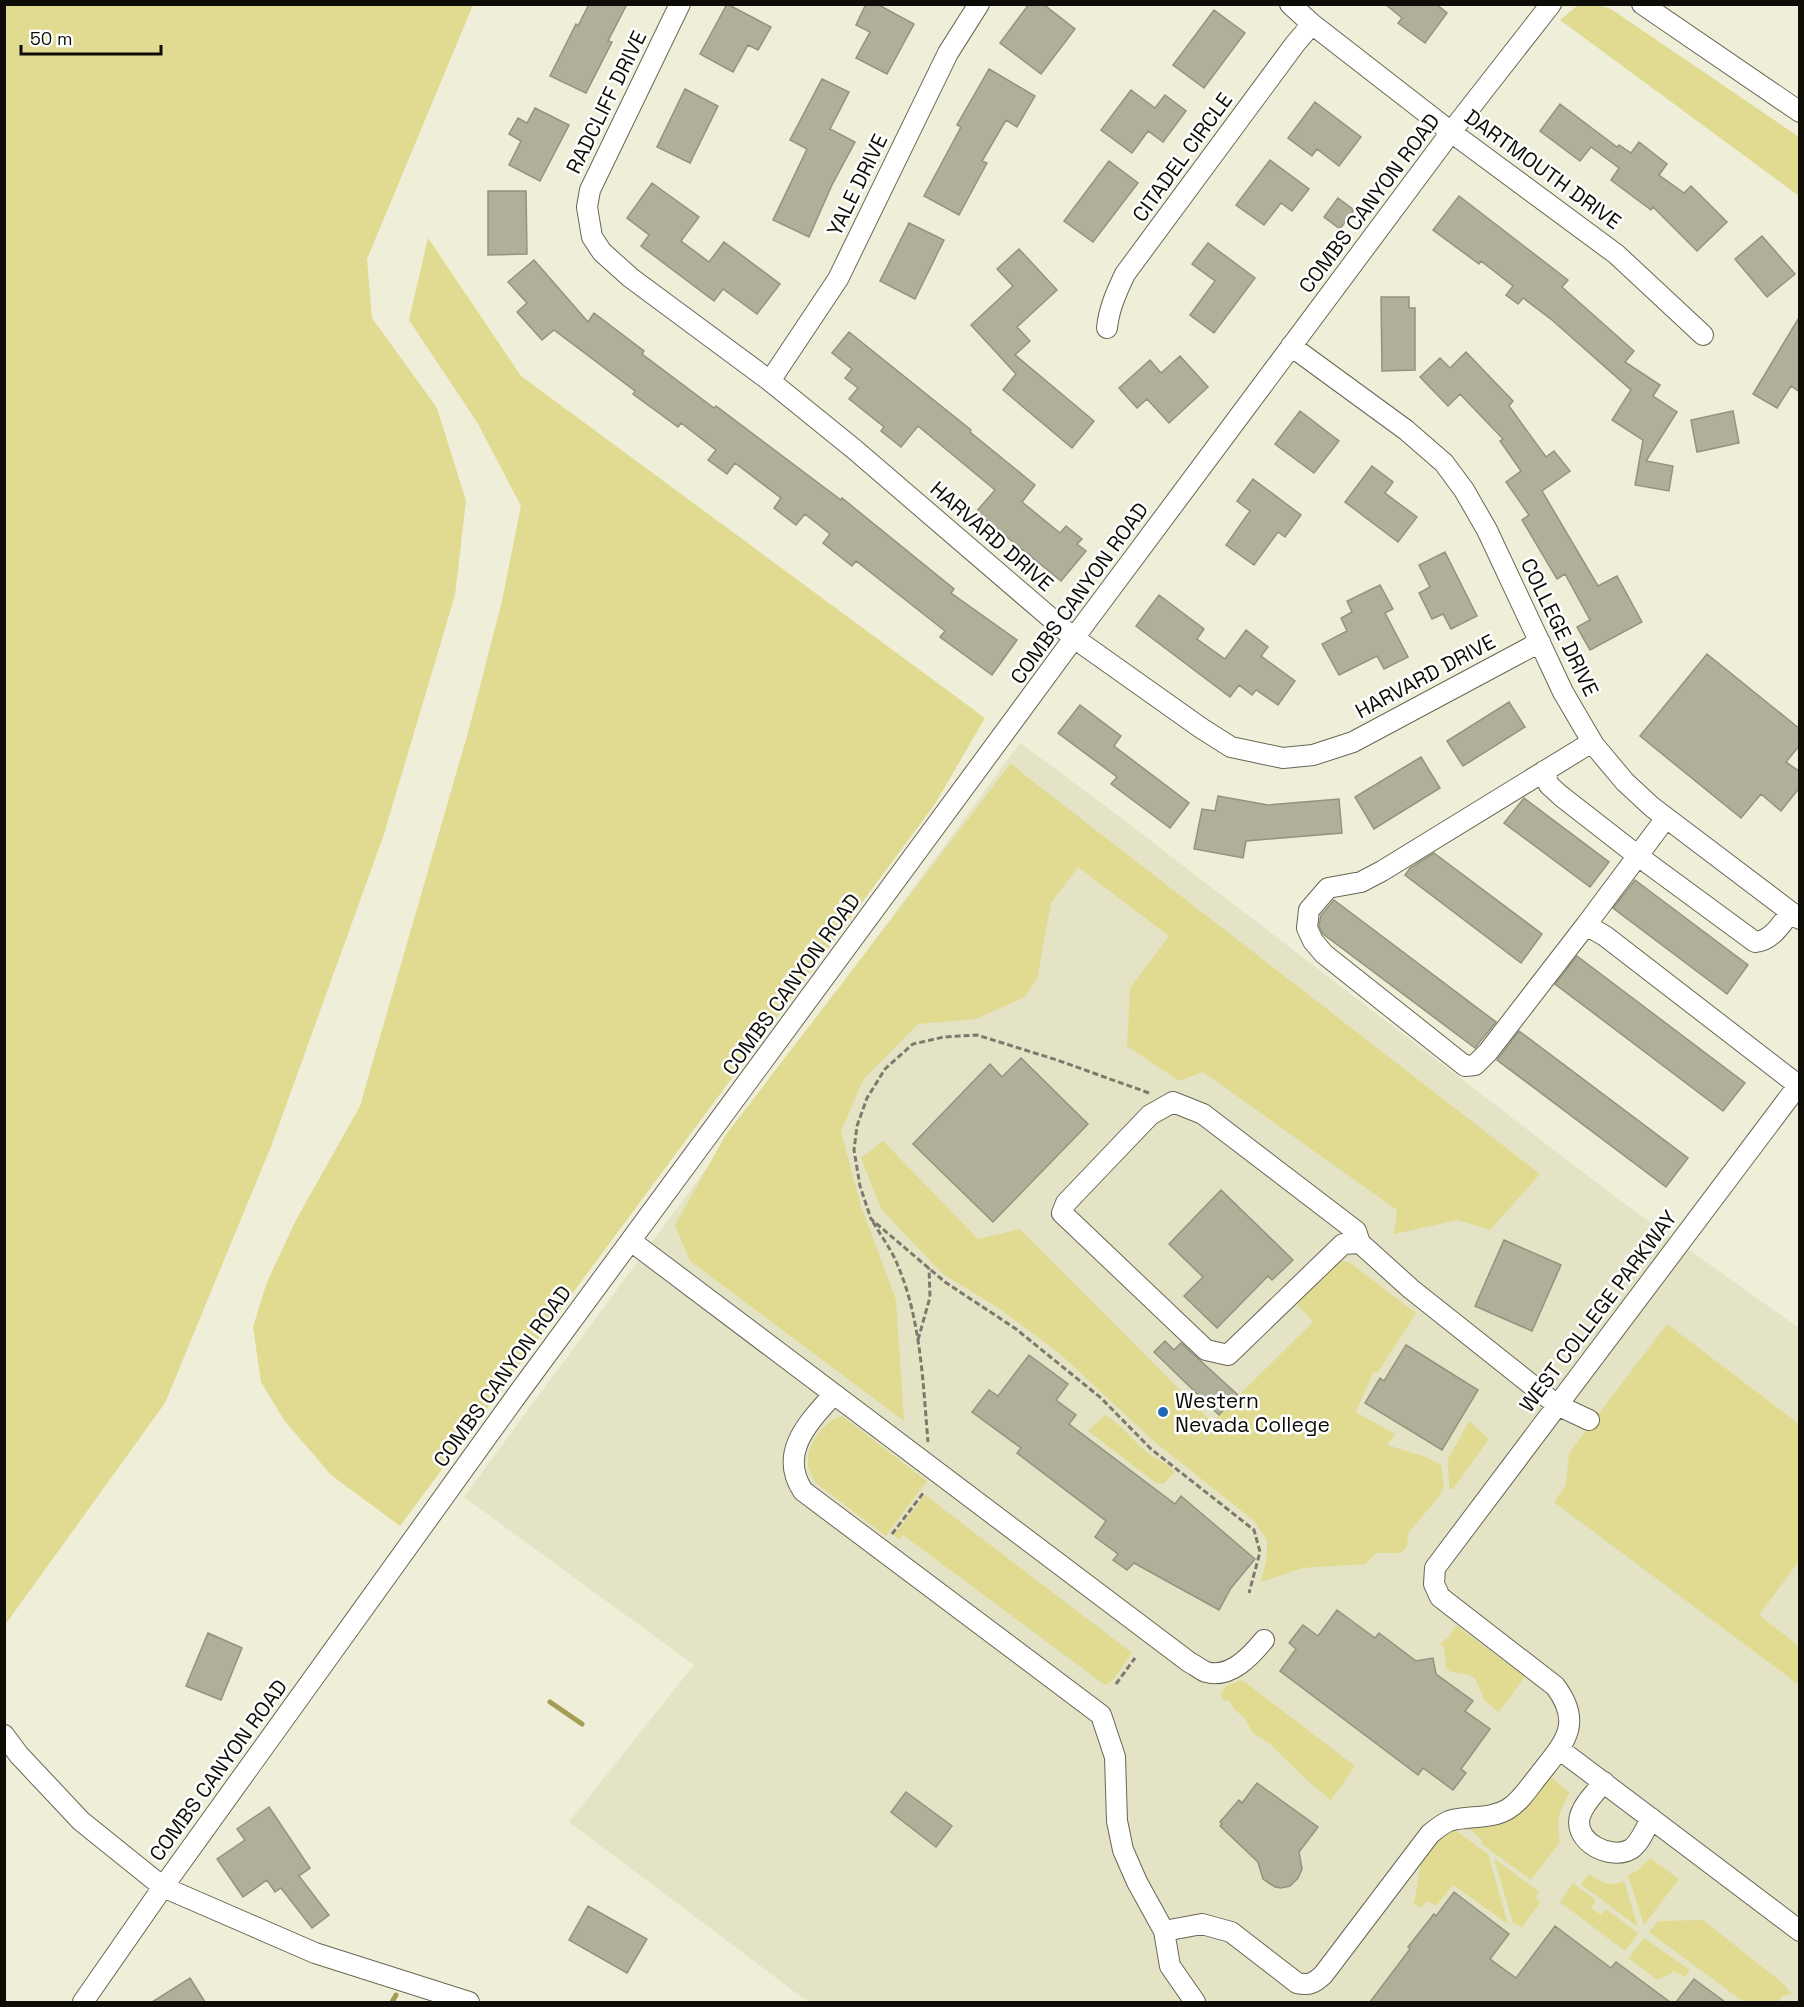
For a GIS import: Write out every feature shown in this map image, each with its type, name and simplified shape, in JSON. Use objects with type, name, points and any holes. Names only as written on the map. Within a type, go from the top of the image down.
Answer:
[{"type":"street","name":"RADCLIFF DRIVE","points":[[631,278],[602,252],[592,237],[587,207],[590,190],[680,4]]},
{"type":"street","name":"YALE DRIVE","points":[[770,381],[838,279],[948,52],[979,4]]},
{"type":"street","name":"DARTMOUTH DRIVE","points":[[1290,4],[1312,24],[1451,132],[1616,254],[1703,335]]},
{"type":"street","name":"COMBS CANYON ROAD","points":[[83,2002],[163,1887],[517,1395],[1074,638],[1451,132],[1551,4]]},
{"type":"street","points":[[1642,4],[1800,112]]},
{"type":"street","name":"CITADEL CIRCLE","points":[[1107,328],[1116,293],[1125,274],[1312,24]]},
{"type":"street","name":"HARVARD DRIVE","points":[[631,278],[770,381],[854,449],[1074,638],[1231,747],[1283,758],[1313,755],[1353,742],[1540,642]]},
{"type":"street","name":"COLLEGE DRIVE","points":[[1292,346],[1406,430],[1444,463],[1464,490],[1486,530],[1563,692],[1592,742],[1625,782],[1666,818],[1795,915]]},
{"type":"street","points":[[1592,742],[1382,871],[1360,882],[1328,888],[1309,910],[1307,928],[1312,941],[1324,954],[1465,1066],[1475,1065],[1488,1052],[1666,818]]},
{"type":"street","points":[[1544,771],[1550,785],[1561,796],[1755,942],[1763,941],[1771,936],[1795,915]]},
{"type":"street","points":[[1586,925],[1605,936],[1799,1084]]},
{"type":"street","name":"WEST COLLEGE PARKWAY","points":[[1559,1749],[1567,1737],[1569,1725],[1569,1712],[1565,1700],[1555,1686],[1440,1597],[1434,1584],[1435,1568],[1799,1084]]},
{"type":"street","points":[[1360,1243],[1343,1244],[1228,1354],[1206,1350],[1062,1213],[1066,1203],[1150,1115],[1173,1102],[1203,1114],[1356,1231],[1360,1243],[1411,1289],[1557,1405],[1589,1420]]},
{"type":"street","points":[[631,1241],[1189,1662],[1208,1672],[1223,1672],[1250,1658],[1264,1640]]},
{"type":"street","points":[[833,1395],[796,1444],[792,1466],[796,1481],[803,1491],[853,1530],[1101,1715],[1115,1757],[1117,1821],[1123,1850],[1137,1882],[1164,1931],[1170,1966],[1196,2002]]},
{"type":"street","points":[[4,1735],[81,1821],[163,1887],[315,1953],[468,2002]]},
{"type":"street","points":[[1164,1931],[1202,1924],[1231,1932],[1297,1983],[1306,1986],[1314,1983],[1323,1975],[1430,1834],[1449,1821],[1494,1815],[1508,1809],[1519,1800],[1559,1749],[1800,1931]]},
{"type":"street","points":[[1604,1782],[1584,1806],[1580,1818],[1579,1828],[1594,1846],[1609,1853],[1620,1853],[1633,1848],[1651,1818]]},
{"type":"path","points":[[930,1468],[924,1387],[914,1317],[898,1265],[872,1219],[860,1186],[854,1150],[857,1126],[867,1098],[885,1069],[913,1044],[944,1037],[977,1035],[1057,1060],[1173,1102]]},
{"type":"path","points":[[872,1219],[945,1282],[1016,1329],[1101,1398],[1151,1449],[1254,1530],[1260,1552],[1249,1593]]},
{"type":"path","points":[[917,1341],[930,1297],[929,1268]]},
{"type":"path","points":[[891,1536],[924,1492]]},
{"type":"path","points":[[1116,1684],[1136,1658]]},
{"type":"shaded area","points":[[5,4],[473,5],[367,259],[372,318],[437,408],[466,501],[455,595],[383,837],[272,1144],[165,1403],[5,1625]]},
{"type":"shaded area","points":[[1578,5],[1599,5],[1611,9],[1799,137],[1799,196],[1560,20]]},
{"type":"shaded area","points":[[428,238],[521,376],[985,718],[935,804],[400,1526],[331,1475],[284,1420],[261,1382],[253,1327],[267,1282],[296,1220],[360,1106],[469,729],[502,601],[521,506],[477,422],[409,320]]},
{"type":"shaded area","name":"Western Nevada College","points":[[1020,743],[1622,1202],[1799,1328],[1799,2002],[808,2002],[569,1822],[694,1665],[464,1497]]},
{"type":"shaded area","points":[[1011,763],[1540,1174],[1490,1230],[1458,1220],[1394,1234],[1397,1210],[1203,1072],[1179,1081],[1127,1046],[1130,988],[1169,936],[1078,867],[1051,903],[1037,979],[1025,997],[976,1019],[918,1024],[863,1080],[841,1132],[861,1206],[896,1300],[904,1421],[690,1261],[675,1225],[725,1136]]},
{"type":"shaded area","points":[[883,1141],[978,1239],[1020,1229],[1212,1422],[1313,1322],[1297,1304],[1341,1261],[1349,1262],[1416,1313],[1378,1372],[1373,1373],[1356,1412],[1395,1434],[1387,1445],[1426,1457],[1441,1465],[1444,1486],[1439,1497],[1408,1533],[1407,1547],[1401,1553],[1376,1553],[1365,1564],[1302,1568],[1261,1582],[1267,1556],[1267,1540],[1253,1520],[1156,1443],[1059,1353],[997,1307],[943,1274],[881,1209],[861,1158]]},
{"type":"shaded area","points":[[1667,1324],[1799,1424],[1799,1561],[1759,1615],[1799,1646],[1799,1685],[1554,1502],[1566,1485],[1569,1453]]},
{"type":"shaded area","points":[[1105,1415],[1117,1423],[1148,1453],[1175,1472],[1163,1484],[1156,1483],[1088,1431]]},
{"type":"shaded area","points":[[842,1416],[927,1481],[886,1536],[816,1483],[809,1469],[809,1453],[814,1439],[830,1422]]},
{"type":"shaded area","points":[[1469,1421],[1489,1439],[1453,1489],[1449,1489],[1448,1459]]},
{"type":"shaded area","points":[[925,1495],[1132,1653],[1113,1680],[1105,1685],[903,1535],[899,1539],[894,1535]]},
{"type":"shaded area","points":[[1456,1625],[1524,1676],[1499,1712],[1485,1701],[1475,1678],[1451,1672],[1446,1668],[1444,1648],[1440,1643],[1448,1638]]},
{"type":"shaded area","points":[[1242,1680],[1355,1766],[1331,1800],[1270,1744],[1253,1733],[1244,1717],[1229,1701],[1222,1699],[1221,1693],[1226,1686]]},
{"type":"shaded area","points":[[1550,1776],[1570,1793],[1559,1816],[1560,1842],[1531,1880],[1482,1844],[1481,1839],[1469,1829],[1509,1820],[1525,1808]]},
{"type":"shaded area","points":[[1453,1831],[1488,1854],[1508,1924],[1453,1885],[1436,1906],[1427,1901],[1421,1908],[1413,1903],[1421,1863],[1441,1838]]},
{"type":"shaded area","points":[[1494,1858],[1539,1892],[1536,1897],[1540,1903],[1522,1927],[1513,1923]]},
{"type":"shaded area","points":[[1650,1858],[1679,1879],[1644,1925],[1628,1875],[1637,1871]]},
{"type":"shaded area","points":[[1589,1874],[1606,1883],[1614,1884],[1624,1881],[1638,1927],[1581,1884]]},
{"type":"shaded area","points":[[1573,1883],[1596,1900],[1591,1908],[1601,1915],[1606,1909],[1638,1933],[1625,1951],[1560,1902]]},
{"type":"shaded area","points":[[1703,1920],[1785,1985],[1791,1994],[1782,1996],[1778,2002],[1744,2002],[1649,1932],[1658,1921]]},
{"type":"shaded area","points":[[1644,1938],[1690,1970],[1685,1977],[1674,1971],[1665,1977],[1656,1979],[1629,1958]]},
{"type":"building","points":[[589,4],[627,4],[608,41],[612,42],[586,93],[550,76],[576,24],[578,26]]},
{"type":"building","points":[[727,4],[771,27],[758,50],[748,45],[733,72],[700,54]]},
{"type":"building","points":[[866,4],[877,4],[914,24],[887,74],[856,58],[870,32],[856,25]]},
{"type":"building","points":[[1029,4],[1043,4],[1075,29],[1041,74],[1000,43]]},
{"type":"building","points":[[1385,4],[1436,4],[1447,13],[1425,43],[1398,23],[1402,18]]},
{"type":"building","points":[[1214,10],[1245,33],[1204,88],[1173,65]]},
{"type":"building","points":[[989,69],[1035,96],[1017,127],[1006,120],[982,161],[987,163],[959,215],[924,196],[961,127],[957,125]]},
{"type":"building","points":[[822,79],[849,92],[830,129],[855,142],[832,185],[809,237],[773,220],[807,149],[790,140]]},
{"type":"building","points":[[685,89],[718,106],[690,163],[657,147]]},
{"type":"building","points":[[1131,90],[1155,108],[1165,95],[1186,111],[1163,142],[1148,131],[1132,153],[1101,130]]},
{"type":"building","points":[[1315,102],[1361,137],[1339,166],[1317,149],[1312,156],[1288,138]]},
{"type":"building","points":[[1560,104],[1617,147],[1619,145],[1631,153],[1639,142],[1667,164],[1659,175],[1684,193],[1691,186],[1727,222],[1697,251],[1653,207],[1651,210],[1611,180],[1619,168],[1591,147],[1580,161],[1540,131]]},
{"type":"building","points":[[535,108],[569,125],[540,181],[509,165],[521,141],[509,134],[518,118],[527,123]]},
{"type":"building","points":[[1270,160],[1309,189],[1292,211],[1281,203],[1264,225],[1236,205]]},
{"type":"building","points":[[1109,161],[1138,183],[1093,242],[1064,221]]},
{"type":"building","points":[[652,183],[699,217],[681,241],[709,262],[724,242],[780,284],[757,314],[723,289],[714,301],[641,246],[649,235],[627,218]]},
{"type":"building","points":[[488,191],[526,191],[527,254],[488,255]]},
{"type":"building","points":[[1459,196],[1568,280],[1562,287],[1634,351],[1625,362],[1660,385],[1653,396],[1677,412],[1646,461],[1673,466],[1669,491],[1635,485],[1643,440],[1612,420],[1631,390],[1552,320],[1523,298],[1518,304],[1506,295],[1513,286],[1481,261],[1479,264],[1433,230]]},
{"type":"building","points":[[1338,198],[1354,210],[1340,229],[1324,217]]},
{"type":"building","points":[[909,223],[944,240],[915,299],[880,281]]},
{"type":"building","points":[[1762,236],[1795,274],[1767,297],[1735,259]]},
{"type":"building","points":[[1208,243],[1255,278],[1214,333],[1190,315],[1215,281],[1192,264]]},
{"type":"building","points":[[1019,249],[1057,290],[1017,327],[1030,341],[1015,355],[1094,421],[1072,448],[1003,390],[1016,374],[971,325],[1013,286],[997,269]]},
{"type":"building","points":[[534,260],[588,322],[594,313],[644,351],[642,354],[714,408],[716,406],[841,500],[842,498],[954,589],[951,593],[1017,640],[992,675],[940,637],[945,631],[856,561],[852,566],[823,543],[830,534],[805,514],[796,525],[774,508],[781,498],[735,463],[727,474],[708,460],[716,450],[681,423],[678,427],[633,394],[635,391],[554,330],[542,340],[517,312],[527,303],[508,282]]},
{"type":"building","points":[[1381,297],[1409,297],[1409,308],[1415,308],[1415,370],[1382,371]]},
{"type":"building","points":[[1800,316],[1800,392],[1791,386],[1777,408],[1753,394]]},
{"type":"building","points":[[849,332],[971,430],[970,432],[1035,485],[1022,502],[1060,533],[1066,526],[1082,539],[1077,544],[1086,551],[1061,581],[976,512],[995,490],[918,426],[901,447],[881,431],[884,427],[849,399],[858,388],[845,378],[852,369],[832,353]]},
{"type":"building","points":[[1466,352],[1513,401],[1509,406],[1546,457],[1554,451],[1570,471],[1542,491],[1598,586],[1617,576],[1642,622],[1590,650],[1577,627],[1590,620],[1565,574],[1557,579],[1522,520],[1529,515],[1506,482],[1521,471],[1500,441],[1503,439],[1460,394],[1448,406],[1420,377],[1440,358],[1450,368]]},
{"type":"building","points":[[1180,356],[1208,387],[1169,423],[1147,399],[1137,408],[1119,388],[1150,360],[1161,373]]},
{"type":"building","points":[[1300,411],[1339,441],[1314,473],[1275,444]]},
{"type":"building","points":[[1733,411],[1739,443],[1697,452],[1691,420]]},
{"type":"building","points":[[1372,466],[1393,482],[1385,493],[1417,517],[1398,542],[1345,502]]},
{"type":"building","points":[[1253,479],[1301,515],[1285,537],[1278,532],[1254,565],[1226,545],[1250,511],[1237,501]]},
{"type":"building","points":[[1445,552],[1477,616],[1451,629],[1443,614],[1432,619],[1419,593],[1430,587],[1419,565]]},
{"type":"building","points":[[1380,585],[1393,609],[1385,613],[1408,657],[1384,669],[1377,656],[1339,675],[1322,644],[1347,631],[1341,618],[1352,612],[1347,601]]},
{"type":"building","points":[[1159,595],[1204,629],[1197,639],[1225,659],[1246,630],[1268,647],[1261,656],[1295,681],[1278,705],[1256,690],[1252,695],[1239,685],[1230,697],[1136,626]]},
{"type":"building","points":[[1707,654],[1800,729],[1800,745],[1786,762],[1800,772],[1800,787],[1781,811],[1761,794],[1741,818],[1640,736]]},
{"type":"building","points":[[1509,702],[1525,727],[1463,766],[1447,741]]},
{"type":"building","points":[[1080,705],[1121,736],[1114,746],[1189,803],[1170,828],[1111,784],[1117,777],[1058,733]]},
{"type":"building","points":[[1421,757],[1440,788],[1374,829],[1355,797]]},
{"type":"building","points":[[1218,796],[1268,805],[1339,799],[1342,833],[1246,841],[1243,858],[1194,849],[1202,809],[1215,811]]},
{"type":"building","points":[[1524,798],[1609,862],[1590,887],[1504,823]]},
{"type":"building","points":[[1434,853],[1542,934],[1521,963],[1405,875],[1410,868]]},
{"type":"building","points":[[1635,880],[1748,965],[1727,994],[1613,908]]},
{"type":"building","points":[[1334,900],[1496,1022],[1475,1048],[1323,934],[1319,926],[1321,915]]},
{"type":"building","points":[[1577,956],[1745,1083],[1723,1111],[1555,984]]},
{"type":"building","points":[[1519,1031],[1688,1158],[1666,1187],[1497,1060]]},
{"type":"building","points":[[1021,1058],[1088,1124],[993,1222],[913,1144],[990,1064],[1002,1077]]},
{"type":"building","points":[[1221,1190],[1293,1260],[1272,1280],[1268,1276],[1217,1328],[1184,1296],[1203,1277],[1169,1244]]},
{"type":"building","points":[[1504,1240],[1561,1265],[1532,1331],[1475,1306]]},
{"type":"building","points":[[1165,1341],[1174,1350],[1181,1343],[1238,1395],[1219,1415],[1154,1352]]},
{"type":"building","points":[[1406,1345],[1478,1390],[1442,1450],[1365,1403],[1380,1378],[1384,1381]]},
{"type":"building","points":[[1029,1355],[1068,1384],[1056,1400],[1076,1415],[1069,1424],[1175,1504],[1181,1496],[1255,1559],[1231,1588],[1219,1610],[1134,1563],[1127,1570],[1113,1560],[1118,1554],[1095,1537],[1106,1521],[1017,1453],[1021,1448],[972,1412],[989,1390],[998,1396]]},
{"type":"building","points":[[1337,1610],[1375,1638],[1379,1633],[1416,1661],[1433,1658],[1436,1674],[1473,1701],[1465,1711],[1490,1729],[1461,1769],[1466,1773],[1453,1790],[1423,1768],[1418,1775],[1280,1671],[1296,1649],[1289,1643],[1303,1625],[1318,1636]]},
{"type":"building","points":[[208,1633],[242,1648],[221,1700],[186,1686]]},
{"type":"building","points":[[1257,1783],[1318,1827],[1299,1852],[1302,1869],[1298,1878],[1290,1886],[1275,1887],[1263,1879],[1258,1862],[1220,1826],[1222,1824],[1220,1822],[1239,1800],[1242,1803]]},
{"type":"building","points":[[906,1792],[952,1826],[936,1847],[891,1812]]},
{"type":"building","points":[[269,1807],[310,1868],[299,1876],[329,1915],[312,1928],[281,1888],[275,1892],[267,1880],[243,1897],[217,1859],[245,1840],[237,1829]]},
{"type":"building","points":[[1454,1892],[1509,1934],[1490,1959],[1516,1978],[1555,1926],[1611,1968],[1616,1962],[1670,2002],[1370,2002],[1410,1949],[1408,1947]]},
{"type":"building","points":[[588,1906],[647,1939],[627,1973],[569,1940]]},
{"type":"building","points":[[190,1978],[205,2002],[152,2002]]},
{"type":"building","points":[[1694,1979],[1725,2002],[1676,2002]]},
{"type":"waterway","points":[[550,1702],[582,1724]]},
{"type":"waterway","points":[[392,2002],[396,1995]]},
{"type":"place","name":"Western Nevada College","points":[[1163,1412]]}]
